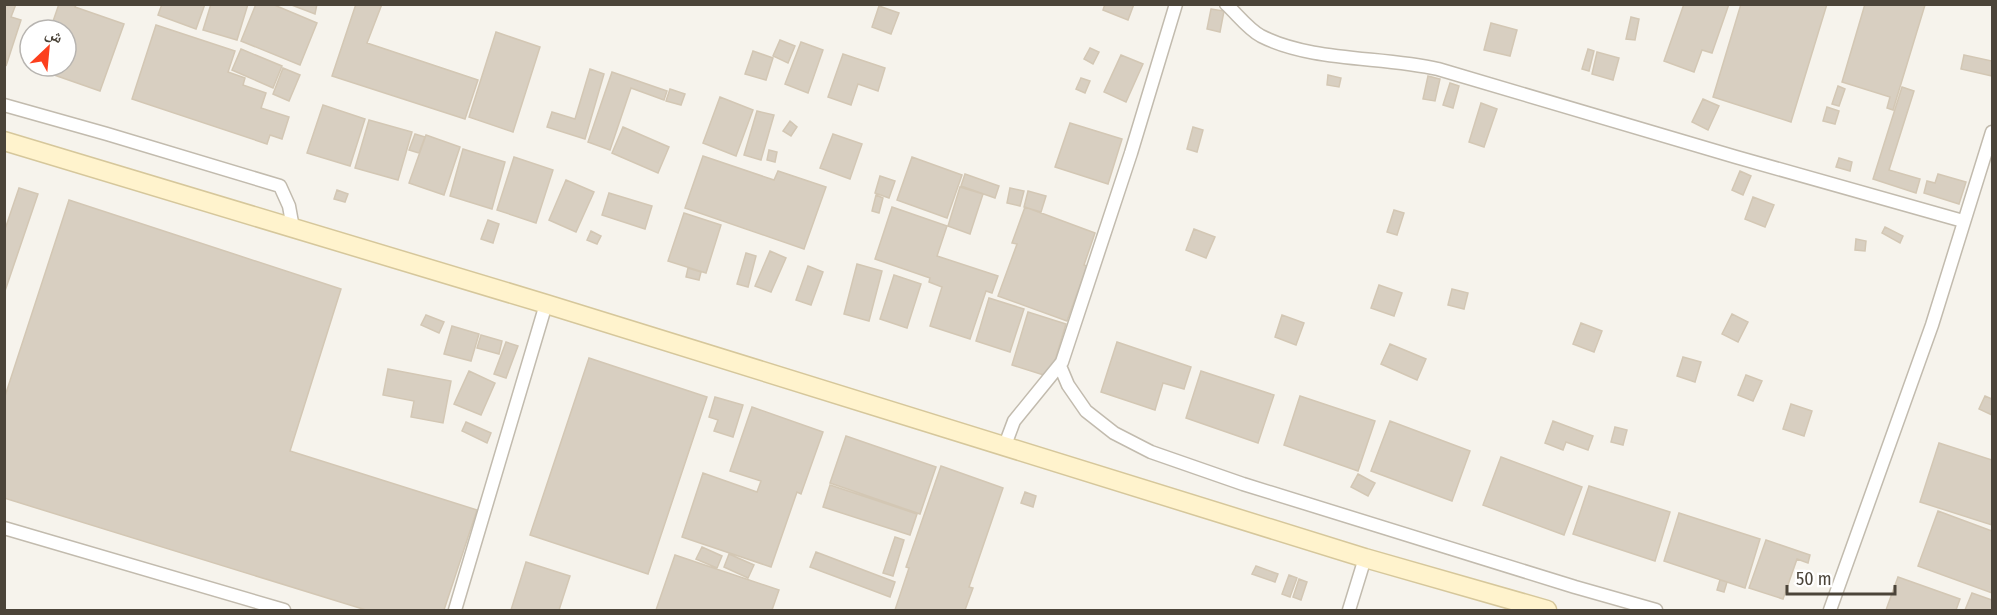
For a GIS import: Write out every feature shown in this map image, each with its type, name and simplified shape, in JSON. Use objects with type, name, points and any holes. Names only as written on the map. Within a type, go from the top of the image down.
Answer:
[{"type":"street","points":[[1005,445],[1014,421],[1060,366],[1131,153],[1176,4]]},
{"type":"street","points":[[1226,4],[1258,35],[1283,45],[1313,52],[1415,64],[1438,69],[1736,158],[1963,221]]},
{"type":"street","points":[[4,105],[280,186],[289,206],[293,228]]},
{"type":"street","points":[[1830,610],[1932,325],[1992,132]]},
{"type":"street","points":[[4,141],[546,304],[1365,558],[1546,610]]},
{"type":"street","points":[[455,610],[546,304]]},
{"type":"street","points":[[1060,366],[1068,385],[1086,411],[1114,433],[1151,452],[1253,488],[1656,610]]},
{"type":"street","points":[[4,528],[284,610]]},
{"type":"street","points":[[1349,610],[1365,558]]},
{"type":"building","points":[[4,4],[16,4],[11,17],[18,19],[18,29],[6,66]]},
{"type":"building","points":[[59,4],[76,4],[75,7],[124,24],[100,91],[63,78],[78,78],[78,18],[54,18]]},
{"type":"building","points":[[162,4],[205,4],[196,29],[158,15]]},
{"type":"building","points":[[211,4],[248,4],[237,40],[203,30]]},
{"type":"building","points":[[256,4],[272,4],[317,23],[300,65],[241,41]]},
{"type":"building","points":[[289,4],[317,4],[315,14]]},
{"type":"building","points":[[356,4],[382,4],[367,43],[478,80],[465,119],[332,76]]},
{"type":"building","points":[[1105,4],[1134,4],[1128,20],[1103,10]]},
{"type":"building","points":[[1684,4],[1729,4],[1712,53],[1702,50],[1694,72],[1664,61]]},
{"type":"building","points":[[1741,4],[1827,4],[1791,122],[1713,97]]},
{"type":"building","points":[[1865,4],[1925,5],[1893,110],[1887,108],[1890,97],[1842,82]]},
{"type":"building","points":[[879,6],[899,13],[891,34],[872,27]]},
{"type":"building","points":[[1211,9],[1224,11],[1220,32],[1207,29]]},
{"type":"building","points":[[1631,17],[1639,19],[1635,40],[1626,39]]},
{"type":"building","points":[[1491,23],[1517,30],[1510,56],[1484,50]]},
{"type":"building","points":[[156,25],[235,51],[228,72],[245,78],[243,85],[266,93],[261,108],[289,117],[282,139],[270,135],[267,144],[132,99]]},
{"type":"building","points":[[496,32],[540,47],[513,132],[469,117]]},
{"type":"building","points":[[780,40],[795,46],[788,63],[773,56]]},
{"type":"building","points":[[801,42],[823,50],[808,93],[785,84]]},
{"type":"building","points":[[1090,48],[1099,52],[1093,64],[1084,59]]},
{"type":"building","points":[[241,49],[282,66],[273,88],[232,70]]},
{"type":"building","points":[[1588,49],[1594,51],[1589,71],[1582,69]]},
{"type":"building","points":[[753,51],[773,58],[766,80],[745,74]]},
{"type":"building","points":[[1597,52],[1619,58],[1613,80],[1592,74]]},
{"type":"building","points":[[843,54],[885,68],[878,91],[858,84],[851,105],[828,97]]},
{"type":"building","points":[[1121,55],[1143,64],[1126,102],[1104,92]]},
{"type":"building","points":[[1964,55],[1992,61],[1992,76],[1961,69]]},
{"type":"building","points":[[283,68],[300,75],[289,101],[273,94]]},
{"type":"building","points":[[590,69],[604,74],[585,139],[547,127],[552,112],[575,119]]},
{"type":"building","points":[[612,72],[667,91],[664,100],[631,88],[610,150],[588,142]]},
{"type":"building","points":[[1328,75],[1341,78],[1339,87],[1327,85]]},
{"type":"building","points":[[1428,76],[1440,79],[1435,101],[1423,99]]},
{"type":"building","points":[[1081,78],[1090,81],[1085,93],[1076,89]]},
{"type":"building","points":[[1450,83],[1459,86],[1453,108],[1443,105]]},
{"type":"building","points":[[1838,86],[1845,89],[1839,106],[1832,104]]},
{"type":"building","points":[[1902,87],[1914,91],[1889,170],[1920,179],[1916,193],[1873,179]]},
{"type":"building","points":[[670,89],[685,94],[681,105],[666,101]]},
{"type":"building","points":[[720,97],[753,110],[736,156],[703,143]]},
{"type":"building","points":[[1703,99],[1719,106],[1708,130],[1692,122]]},
{"type":"building","points":[[1481,103],[1497,109],[1484,147],[1469,142]]},
{"type":"building","points":[[323,105],[365,119],[350,166],[307,153]]},
{"type":"building","points":[[1827,107],[1839,111],[1835,124],[1823,121]]},
{"type":"building","points":[[757,111],[774,115],[761,160],[744,155]]},
{"type":"building","points":[[369,120],[412,132],[398,180],[355,168]]},
{"type":"building","points":[[790,121],[797,127],[791,136],[783,131]]},
{"type":"building","points":[[1070,123],[1122,139],[1108,184],[1055,167]]},
{"type":"building","points":[[623,127],[669,147],[658,173],[612,153]]},
{"type":"building","points":[[1193,127],[1203,130],[1197,152],[1187,149]]},
{"type":"building","points":[[415,134],[425,137],[419,153],[409,150]]},
{"type":"building","points":[[833,134],[862,144],[850,179],[820,168]]},
{"type":"building","points":[[426,135],[460,147],[444,195],[409,183]]},
{"type":"building","points":[[463,149],[505,162],[492,209],[450,196]]},
{"type":"building","points":[[769,150],[777,152],[775,162],[767,160]]},
{"type":"building","points":[[703,156],[774,180],[778,171],[826,187],[804,249],[685,208]]},
{"type":"building","points":[[514,157],[553,170],[536,223],[497,210]]},
{"type":"building","points":[[912,157],[962,175],[947,218],[897,200]]},
{"type":"building","points":[[1839,158],[1852,162],[1850,171],[1836,167]]},
{"type":"building","points":[[1740,171],[1751,176],[1743,195],[1732,190]]},
{"type":"building","points":[[965,174],[999,186],[995,198],[961,186]]},
{"type":"building","points":[[1938,174],[1966,182],[1959,204],[1924,193],[1927,181],[1935,183]]},
{"type":"building","points":[[880,176],[895,181],[889,198],[875,193]]},
{"type":"building","points":[[566,180],[594,192],[576,232],[549,220]]},
{"type":"building","points":[[960,187],[983,194],[970,234],[948,226]]},
{"type":"building","points":[[19,188],[38,194],[4,294],[4,232]]},
{"type":"building","points":[[1010,188],[1024,191],[1020,206],[1007,203]]},
{"type":"building","points":[[337,190],[348,194],[345,202],[334,199]]},
{"type":"building","points":[[1028,191],[1046,196],[1041,212],[1024,207]]},
{"type":"building","points":[[609,193],[652,206],[645,229],[602,215]]},
{"type":"building","points":[[876,195],[883,198],[879,213],[872,211]]},
{"type":"building","points":[[1753,197],[1774,205],[1765,227],[1745,219]]},
{"type":"building","points":[[69,200],[341,289],[290,451],[477,510],[444,610],[366,610],[4,498],[4,399]]},
{"type":"building","points":[[892,207],[947,226],[937,256],[998,276],[992,293],[986,291],[970,339],[930,326],[942,287],[929,282],[930,278],[875,259]]},
{"type":"building","points":[[1025,207],[1095,233],[1084,265],[1087,266],[1067,321],[998,296],[1017,244],[1012,243]]},
{"type":"building","points":[[1394,210],[1404,213],[1397,235],[1387,232]]},
{"type":"building","points":[[684,213],[721,225],[706,273],[668,261]]},
{"type":"building","points":[[488,220],[499,224],[493,243],[481,239]]},
{"type":"building","points":[[1885,227],[1903,236],[1900,243],[1882,233]]},
{"type":"building","points":[[1194,229],[1215,237],[1206,258],[1186,250]]},
{"type":"building","points":[[591,231],[601,236],[597,244],[587,240]]},
{"type":"building","points":[[1856,239],[1866,241],[1865,251],[1855,250]]},
{"type":"building","points":[[770,251],[786,258],[771,292],[755,286]]},
{"type":"building","points":[[746,253],[756,256],[748,287],[737,284]]},
{"type":"building","points":[[857,264],[882,271],[869,321],[844,314]]},
{"type":"building","points":[[808,266],[823,272],[811,305],[796,300]]},
{"type":"building","points":[[688,268],[701,272],[699,280],[686,277]]},
{"type":"building","points":[[894,275],[921,284],[907,328],[880,319]]},
{"type":"building","points":[[1379,285],[1402,293],[1394,316],[1371,308]]},
{"type":"building","points":[[1452,289],[1468,293],[1464,309],[1448,305]]},
{"type":"building","points":[[989,298],[1024,309],[1010,352],[976,341]]},
{"type":"building","points":[[1028,312],[1066,324],[1050,377],[1012,365]]},
{"type":"building","points":[[1732,314],[1748,322],[1738,342],[1722,334]]},
{"type":"building","points":[[426,315],[444,322],[439,333],[421,325]]},
{"type":"building","points":[[1282,315],[1304,323],[1296,345],[1275,337]]},
{"type":"building","points":[[1581,323],[1602,331],[1594,352],[1573,344]]},
{"type":"building","points":[[452,326],[479,334],[471,361],[444,354]]},
{"type":"building","points":[[481,335],[502,341],[499,354],[477,348]]},
{"type":"building","points":[[506,342],[518,346],[506,378],[494,374]]},
{"type":"building","points":[[1117,342],[1191,367],[1184,389],[1163,383],[1155,410],[1101,392]]},
{"type":"building","points":[[1390,344],[1426,359],[1417,380],[1381,364]]},
{"type":"building","points":[[1683,357],[1701,362],[1695,382],[1677,376]]},
{"type":"building","points":[[589,358],[707,397],[648,574],[530,535]]},
{"type":"building","points":[[388,369],[451,381],[443,423],[411,417],[414,401],[383,395]]},
{"type":"building","points":[[469,371],[495,383],[481,415],[454,404]]},
{"type":"building","points":[[1201,371],[1274,395],[1258,443],[1186,418]]},
{"type":"building","points":[[1746,375],[1762,381],[1753,401],[1738,395]]},
{"type":"building","points":[[1300,396],[1375,421],[1358,471],[1284,445]]},
{"type":"building","points":[[1985,396],[1992,399],[1992,415],[1979,409]]},
{"type":"building","points":[[715,397],[743,405],[733,437],[714,431],[718,420],[709,417]]},
{"type":"building","points":[[1791,404],[1812,411],[1804,436],[1783,429]]},
{"type":"building","points":[[752,407],[823,432],[801,494],[797,492],[771,567],[682,537],[703,473],[757,492],[761,481],[730,471]]},
{"type":"building","points":[[1390,421],[1470,451],[1452,501],[1371,471]]},
{"type":"building","points":[[1553,421],[1593,436],[1588,450],[1566,442],[1563,450],[1545,443]]},
{"type":"building","points":[[466,422],[491,433],[487,443],[462,431]]},
{"type":"building","points":[[1615,427],[1627,430],[1623,445],[1611,442]]},
{"type":"building","points":[[846,436],[936,467],[920,514],[830,483]]},
{"type":"building","points":[[1939,443],[1992,460],[1992,525],[1920,502]]},
{"type":"building","points":[[1501,457],[1582,487],[1564,535],[1483,505]]},
{"type":"building","points":[[941,466],[1003,488],[969,587],[973,588],[965,610],[895,610],[909,568],[906,567]]},
{"type":"building","points":[[1358,474],[1375,483],[1368,496],[1351,487]]},
{"type":"building","points":[[830,485],[917,514],[910,535],[823,507]]},
{"type":"building","points":[[1589,486],[1670,512],[1655,561],[1573,534]]},
{"type":"building","points":[[1025,492],[1036,496],[1033,507],[1021,503]]},
{"type":"building","points":[[1938,511],[1992,531],[1992,593],[1918,566]]},
{"type":"building","points":[[1679,513],[1760,539],[1745,588],[1664,561]]},
{"type":"building","points":[[895,537],[904,540],[893,576],[883,573]]},
{"type":"building","points":[[1766,540],[1810,555],[1808,563],[1797,559],[1783,599],[1749,588]]},
{"type":"building","points":[[702,547],[722,556],[717,568],[696,559]]},
{"type":"building","points":[[816,552],[895,582],[890,597],[810,567]]},
{"type":"building","points":[[729,554],[754,565],[748,578],[724,567]]},
{"type":"building","points":[[675,555],[779,590],[772,610],[656,610]]},
{"type":"building","points":[[526,562],[570,576],[559,610],[511,610]]},
{"type":"building","points":[[1256,566],[1278,574],[1275,582],[1252,574]]},
{"type":"building","points":[[1289,575],[1297,578],[1290,597],[1282,594]]},
{"type":"building","points":[[1898,577],[1960,599],[1956,610],[1886,610]]},
{"type":"building","points":[[1299,579],[1307,582],[1301,600],[1293,597]]},
{"type":"building","points":[[1720,580],[1727,582],[1724,592],[1717,590]]},
{"type":"building","points":[[1972,593],[1992,600],[1992,610],[1965,610]]}]
